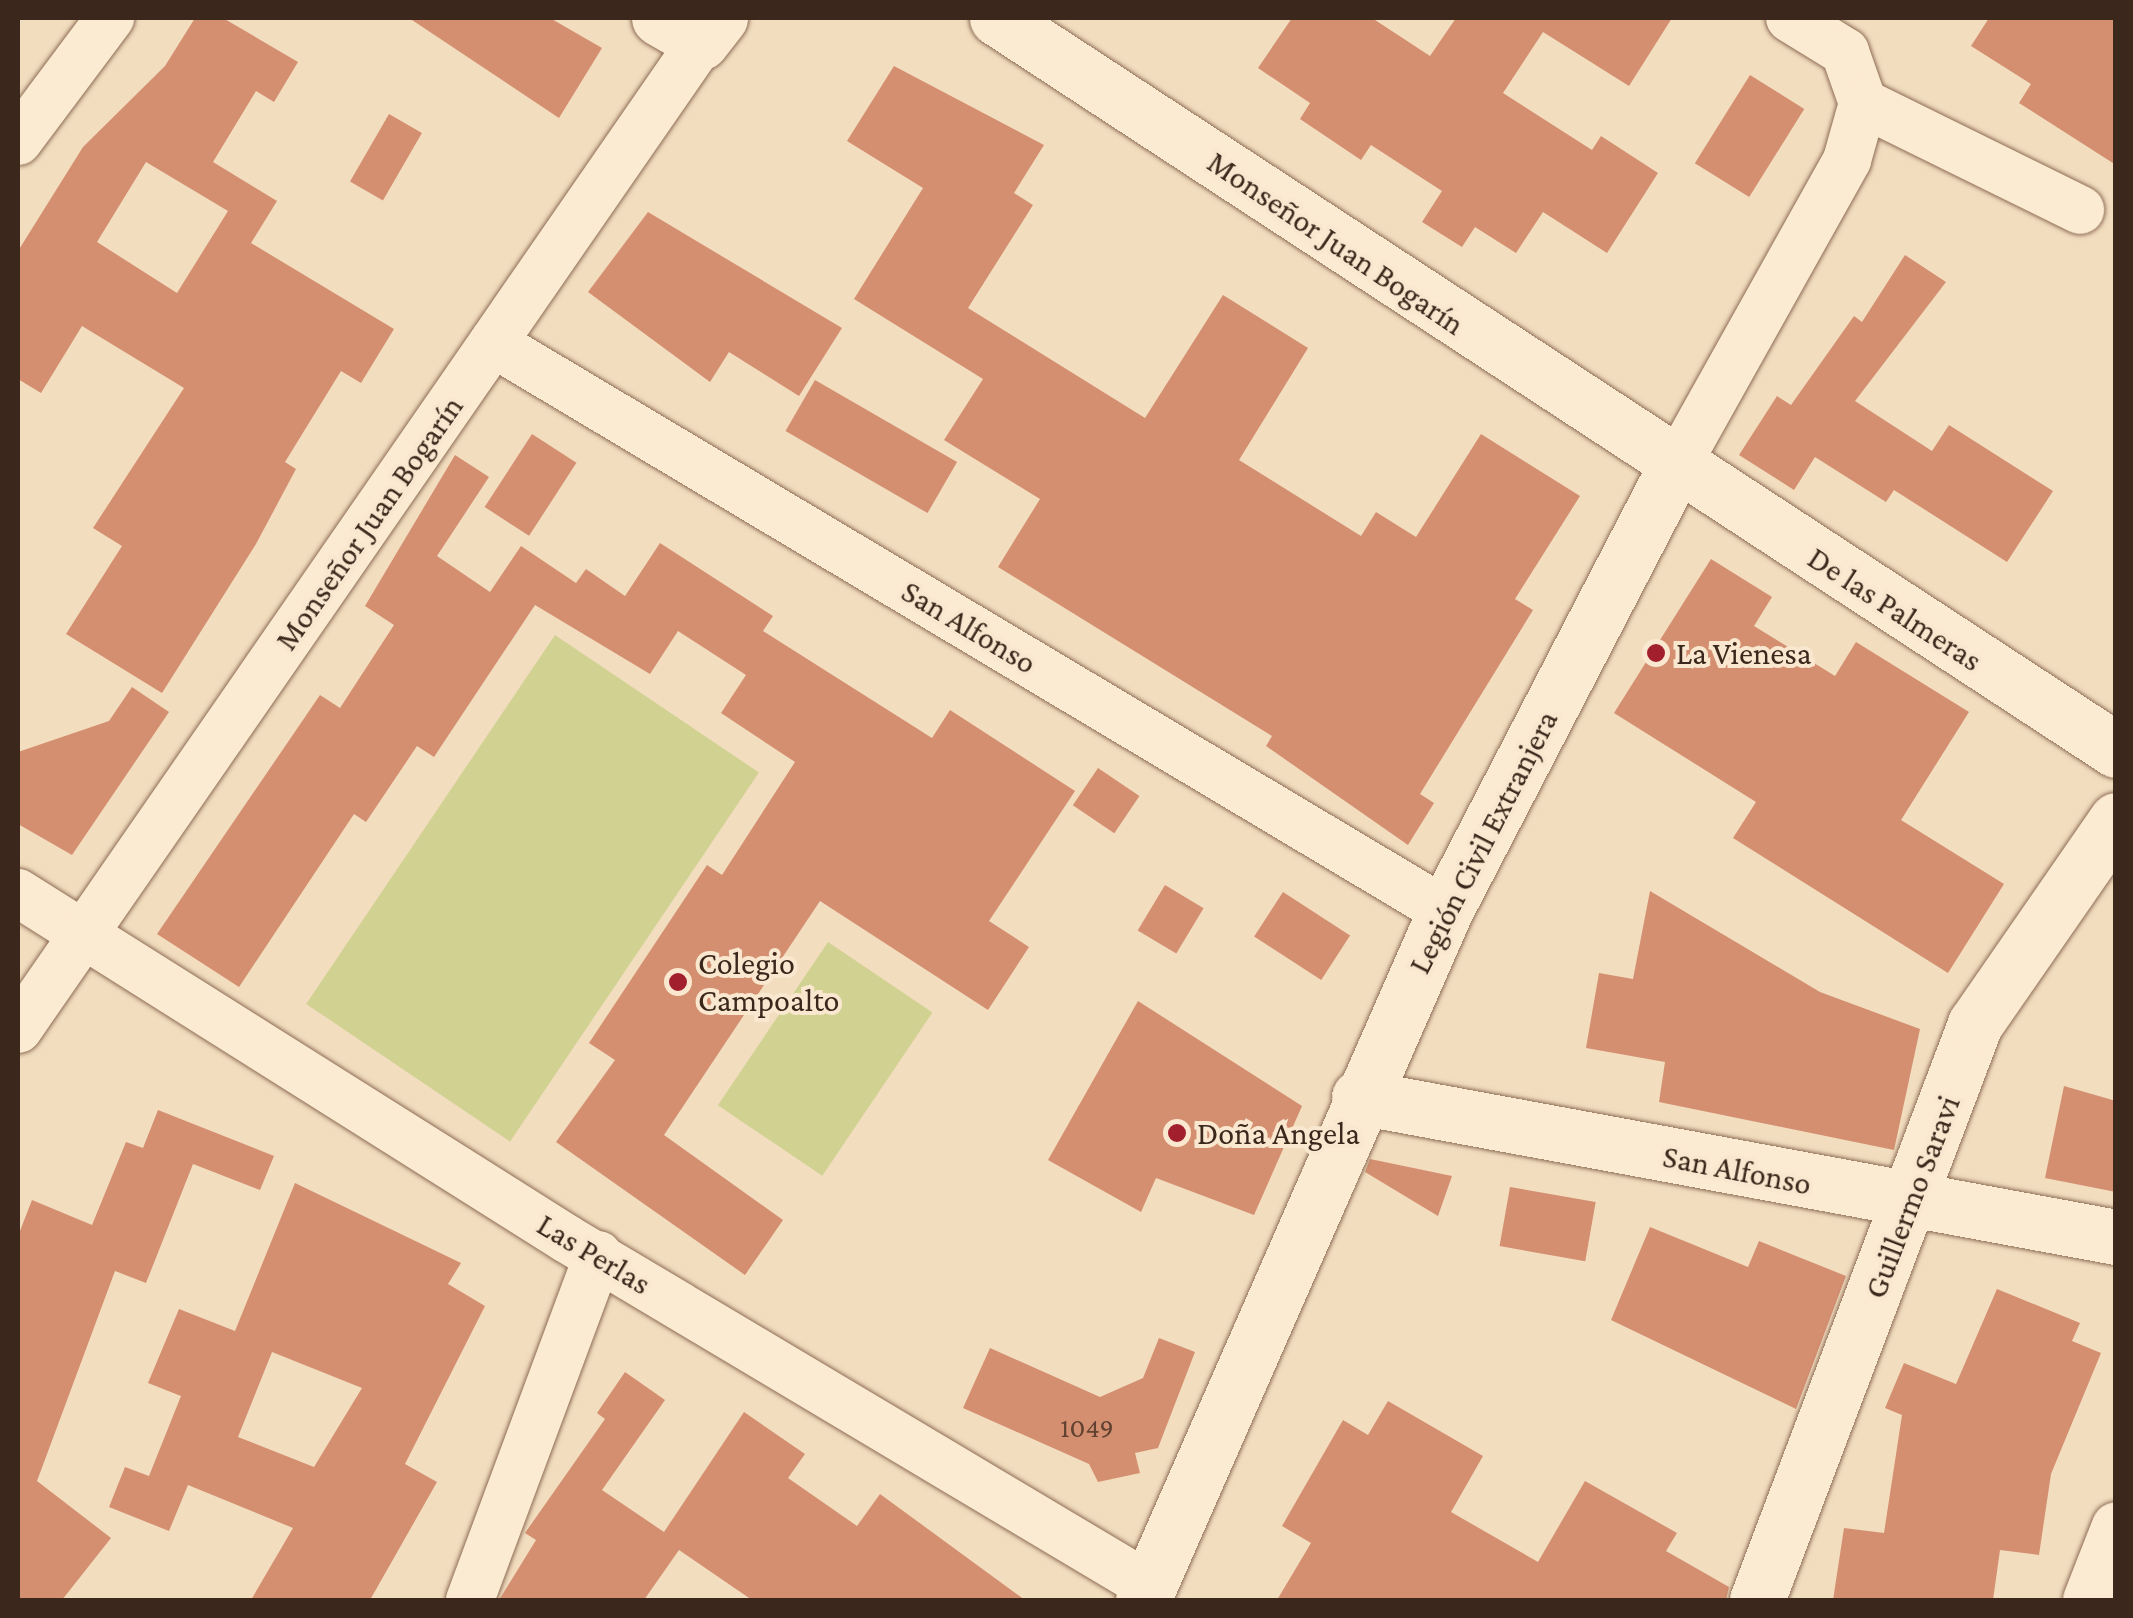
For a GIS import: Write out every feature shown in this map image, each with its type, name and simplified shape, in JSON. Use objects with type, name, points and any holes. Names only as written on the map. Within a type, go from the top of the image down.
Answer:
[{"type":"street","points":[[18,141],[110,18]]},
{"type":"street","name":"Monseñor Juan Bogarín","points":[[997,18],[1675,468]]},
{"type":"street","points":[[1790,18],[1844,52],[1863,103],[2080,210]]},
{"type":"street","name":"Monseñor Juan Bogarín","points":[[18,1029],[493,342],[694,26]]},
{"type":"street","name":"Legión Civil Extranjera","points":[[1157,1596],[1359,1096],[1444,912],[1675,468],[1847,160],[1863,103]]},
{"type":"street","name":"San Alfonso","points":[[493,342],[1444,912]]},
{"type":"street","name":"De las Palmeras","points":[[1675,468],[2116,750]]},
{"type":"street","name":"Guillermo Saravi","points":[[1756,1600],[1913,1200],[1975,1024],[2116,820]]},
{"type":"street","name":"Las Perlas","points":[[18,893],[598,1255],[1157,1596]]},
{"type":"street","name":"San Alfonso","points":[[1359,1096],[2116,1237]]},
{"type":"street","points":[[470,1600],[598,1255]]},
{"type":"street","points":[[2087,1600],[2116,1526]]},
{"type":"green space","points":[[555,635],[759,773],[510,1141],[306,1004]]},
{"type":"green space","points":[[828,942],[932,1012],[822,1176],[718,1105]]},
{"type":"building","points":[[195,18],[223,18],[298,62],[274,102],[256,91],[213,162],[277,201],[251,243],[394,329],[361,383],[341,371],[285,462],[296,469],[256,544],[162,693],[66,634],[122,546],[93,528],[184,388],[82,326],[41,393],[18,379],[18,251],[83,147],[165,66]],"holes":[[[146,162],[228,211],[177,293],[97,242]]]},
{"type":"building","points":[[409,18],[550,18],[602,48],[559,118]]},
{"type":"building","points":[[1292,18],[1372,18],[1430,56],[1456,18],[1672,18],[1629,86],[1543,32],[1503,93],[1592,150],[1601,136],[1658,173],[1607,253],[1543,212],[1516,253],[1475,227],[1462,247],[1422,222],[1442,191],[1371,145],[1361,160],[1300,119],[1310,103],[1258,68]]},
{"type":"building","points":[[1989,18],[2116,18],[2116,165],[2019,103],[2031,84],[1971,46]]},
{"type":"building","points":[[894,66],[1044,145],[1014,193],[1033,205],[968,308],[1145,418],[1223,295],[1308,348],[1239,460],[1361,536],[1376,512],[1416,537],[1481,434],[1580,496],[1515,599],[1533,610],[1420,794],[1434,803],[1408,845],[1266,746],[1272,736],[998,567],[1040,499],[944,440],[983,379],[854,299],[923,188],[847,141]]},
{"type":"building","points":[[1750,75],[1804,109],[1749,197],[1695,163]]},
{"type":"building","points":[[389,114],[422,133],[383,201],[350,182]]},
{"type":"building","points":[[648,212],[842,328],[799,396],[729,352],[710,382],[588,292]]},
{"type":"building","points":[[1905,255],[1946,282],[1855,401],[1932,451],[1949,425],[2053,491],[2007,562],[1894,490],[1886,502],[1815,457],[1794,490],[1739,455],[1777,396],[1791,405],[1854,316],[1862,322]]},
{"type":"building","points":[[815,380],[957,462],[928,513],[786,431]]},
{"type":"building","points":[[532,434],[576,463],[529,536],[485,507]]},
{"type":"building","points":[[455,455],[489,477],[437,556],[490,592],[521,546],[576,583],[586,569],[625,596],[660,543],[773,616],[763,631],[932,738],[950,710],[1075,791],[989,921],[1029,947],[988,1010],[820,901],[664,1135],[783,1220],[745,1275],[556,1142],[615,1060],[589,1043],[707,865],[722,875],[795,762],[721,713],[746,675],[678,631],[650,674],[535,605],[434,757],[417,746],[366,822],[354,814],[239,987],[157,934],[320,695],[340,708],[394,625],[365,606]]},
{"type":"building","points":[[1711,559],[1772,597],[1754,626],[1835,676],[1856,642],[1969,712],[1901,820],[2004,884],[1948,973],[1733,838],[1756,802],[1614,713]]},
{"type":"building","points":[[132,687],[169,712],[72,855],[18,824],[18,752],[109,721]]},
{"type":"building","points":[[1098,768],[1139,796],[1114,833],[1073,805]]},
{"type":"building","points":[[1165,885],[1204,908],[1176,954],[1138,930]]},
{"type":"building","points":[[1650,891],[1820,992],[1920,1029],[1894,1150],[1659,1102],[1665,1062],[1586,1048],[1599,973],[1633,979]]},
{"type":"building","points":[[1283,892],[1350,936],[1321,980],[1254,936]]},
{"type":"building","name":"Doña Angela","points":[[1138,1001],[1302,1106],[1254,1215],[1156,1178],[1141,1212],[1048,1160]]},
{"type":"building","points":[[2064,1086],[2116,1101],[2116,1192],[2045,1178]]},
{"type":"building","points":[[158,1110],[274,1156],[260,1190],[193,1164],[146,1283],[115,1271],[37,1481],[111,1538],[62,1600],[18,1600],[18,1236],[32,1200],[92,1225],[126,1142],[143,1148]]},
{"type":"building","points":[[1370,1159],[1452,1176],[1438,1216],[1365,1172]]},
{"type":"building","points":[[295,1183],[461,1263],[448,1284],[485,1306],[405,1464],[437,1482],[370,1600],[251,1600],[293,1528],[188,1485],[169,1531],[109,1507],[125,1467],[149,1476],[181,1396],[148,1383],[179,1309],[235,1331]],"holes":[[[272,1352],[362,1388],[314,1467],[238,1437]]]},
{"type":"building","points":[[1510,1187],[1596,1202],[1585,1261],[1500,1246]]},
{"type":"building","points":[[1650,1227],[1748,1267],[1759,1241],[1846,1276],[1796,1409],[1611,1320]]},
{"type":"building","points":[[1997,1289],[2080,1323],[2072,1341],[2101,1353],[2051,1474],[2039,1555],[2000,1550],[1993,1600],[1833,1600],[1844,1528],[1884,1533],[1902,1415],[1885,1408],[1904,1363],[1956,1384]]},
{"type":"building","points":[[1159,1338],[1195,1352],[1158,1448],[1135,1453],[1140,1473],[1098,1482],[1089,1464],[963,1408],[990,1348],[1100,1397],[1143,1378]]},
{"type":"building","points":[[625,1372],[665,1400],[602,1490],[664,1532],[744,1412],[805,1454],[788,1478],[857,1526],[880,1494],[1025,1600],[752,1600],[679,1550],[644,1600],[499,1600],[536,1540],[525,1533],[605,1419],[597,1413]]},
{"type":"building","points":[[1388,1401],[1483,1456],[1451,1512],[1538,1562],[1585,1481],[1677,1533],[1666,1551],[1729,1587],[1726,1600],[1277,1600],[1311,1543],[1282,1526],[1343,1420],[1368,1435]]},
{"type":"place","name":"La Vienesa","points":[[1656,653]]},
{"type":"place","name":"Colegio Campoalto","points":[[678,982]]},
{"type":"place","name":"Doña Angela","points":[[1177,1133]]}]
